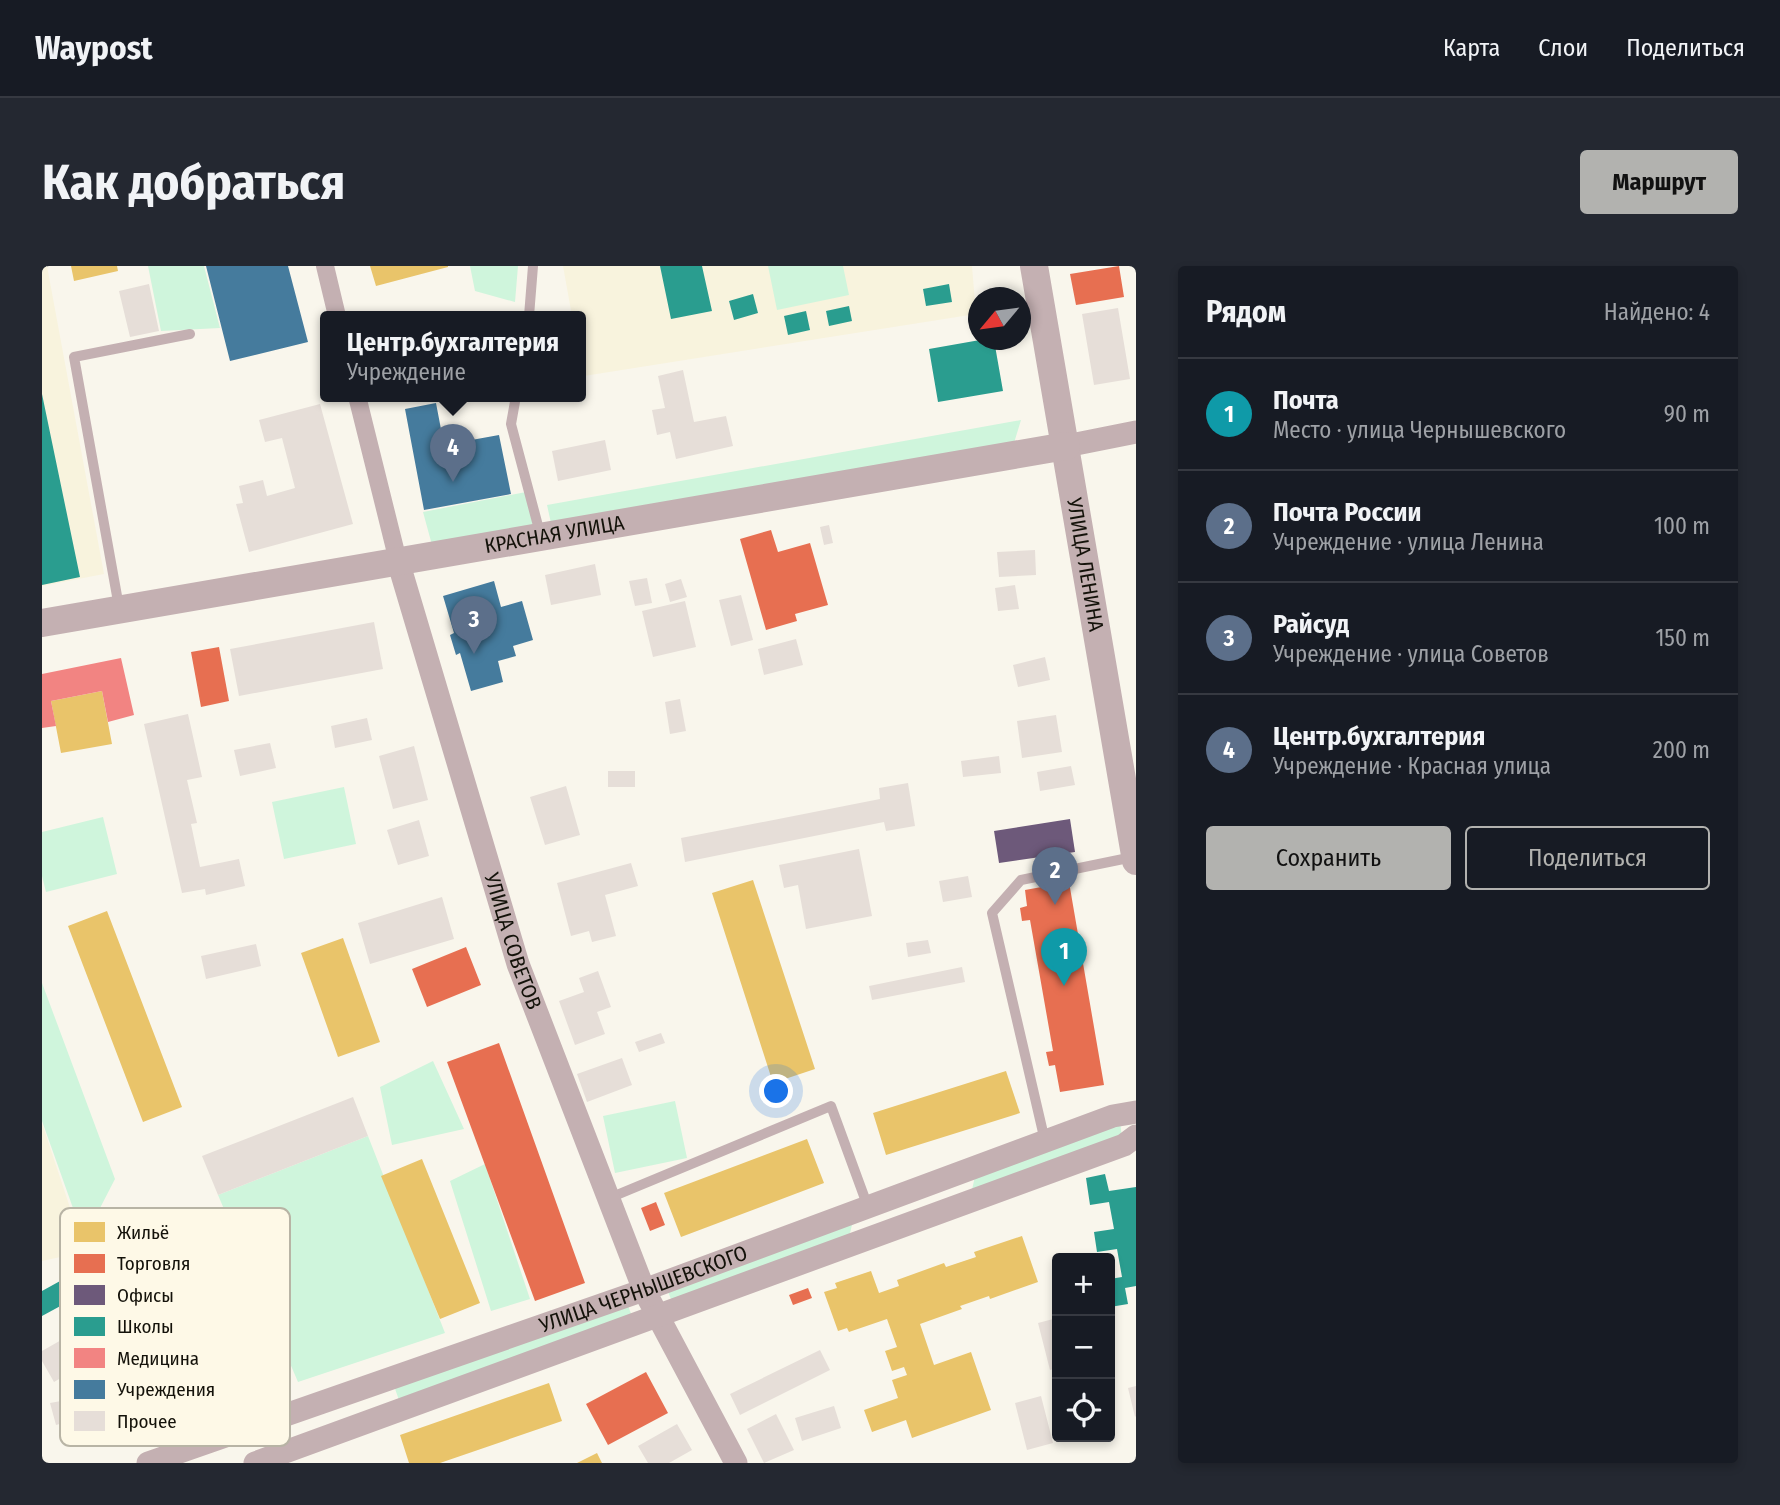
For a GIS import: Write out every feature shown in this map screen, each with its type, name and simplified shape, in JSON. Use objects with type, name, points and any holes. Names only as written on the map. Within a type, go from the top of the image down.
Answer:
[{"type":"street","points":[[325,266],[336,311]]},
{"type":"street","name":"УЛИЦА ЛЕНИНА","points":[[1034,266],[1136,859]]},
{"type":"street","name":"УЛИЦА СОВЕТОВ","points":[[358,402],[398,561],[518,964],[644,1290],[736,1463]]},
{"type":"street","points":[[1066,446],[1136,432]]},
{"type":"street","name":"КРАСНАЯ УЛИЦА","points":[[42,623],[1066,446]]},
{"type":"street","name":"УЛИЦА ЧЕРНЫШЕВСКОГО","points":[[290,1413],[644,1290],[1113,1116],[1136,1112]]},
{"type":"street","name":"УЛИЦА ЧЕРНЫШЕВСКОГО","points":[[255,1463],[1111,1150],[1136,1136]]},
{"type":"street","name":"УЛИЦА ЧЕРНЫШЕВСКОГО","points":[[148,1463],[197,1446]]},
{"type":"lane","points":[[529,311],[533,266]]},
{"type":"lane","points":[[120,610],[74,357],[190,334]]},
{"type":"lane","points":[[515,402],[511,424],[541,537]]},
{"type":"lane","points":[[1045,1141],[992,913],[1021,880],[1136,859]]},
{"type":"lane","points":[[607,1199],[831,1106],[868,1207]]},
{"type":"shaded area","points":[[42,266],[47,266],[104,574],[42,586]]},
{"type":"shaded area","points":[[563,266],[972,266],[974,287],[968,287],[968,315],[586,376],[586,311],[571,311]]},
{"type":"shaded area","points":[[42,1123],[70,1208],[60,1208],[60,1257],[42,1261]]},
{"type":"green space","points":[[148,266],[204,266],[220,328],[161,331]]},
{"type":"green space","points":[[470,266],[518,266],[515,302],[475,291]]},
{"type":"green space","points":[[768,266],[843,266],[849,295],[777,310]]},
{"type":"green space","points":[[1021,420],[1014,443],[551,523],[547,505]]},
{"type":"green space","points":[[526,492],[534,530],[432,545],[423,512]]},
{"type":"green space","points":[[344,787],[356,844],[284,859],[272,802]]},
{"type":"green space","points":[[103,817],[117,874],[46,892],[42,876],[42,832]]},
{"type":"green space","points":[[42,983],[115,1179],[100,1208],[73,1208],[42,1121]]},
{"type":"green space","points":[[433,1061],[464,1129],[392,1145],[380,1087]]},
{"type":"green space","points":[[675,1101],[687,1158],[615,1173],[603,1116]]},
{"type":"green space","points":[[1120,1121],[1122,1138],[971,1194],[976,1172]]},
{"type":"green space","points":[[368,1136],[445,1333],[298,1382],[290,1363],[290,1208],[224,1208],[218,1195]]},
{"type":"green space","points":[[485,1164],[530,1299],[491,1311],[450,1181]]},
{"type":"green space","points":[[854,1216],[848,1242],[673,1304],[666,1287]]},
{"type":"green space","points":[[627,1303],[633,1319],[400,1403],[393,1383]]},
{"type":"building: Жильё","points":[[71,266],[117,266],[118,271],[74,281]]},
{"type":"building: Жильё","points":[[370,266],[448,266],[448,267],[376,286]]},
{"type":"building: Жильё","points":[[102,691],[112,744],[61,753],[51,701]]},
{"type":"building: Жильё","points":[[753,880],[815,1069],[773,1083],[712,893]]},
{"type":"building: Жильё","points":[[107,911],[182,1107],[143,1122],[68,926]]},
{"type":"building: Жильё","points":[[343,938],[380,1042],[338,1057],[301,953]]},
{"type":"building: Жильё","points":[[1006,1071],[1020,1113],[886,1155],[873,1113]]},
{"type":"building: Жильё","points":[[807,1139],[824,1183],[681,1237],[664,1193]]},
{"type":"building: Жильё","points":[[422,1159],[480,1303],[440,1319],[381,1176]]},
{"type":"building: Жильё","points":[[1022,1236],[1038,1282],[990,1299],[989,1296],[960,1306],[962,1309],[920,1324],[934,1365],[971,1352],[991,1410],[912,1438],[906,1420],[872,1432],[864,1410],[898,1398],[892,1380],[907,1375],[904,1367],[892,1371],[885,1351],[897,1347],[887,1319],[849,1332],[847,1328],[838,1331],[824,1292],[837,1288],[835,1283],[871,1271],[879,1293],[899,1286],[897,1280],[944,1263],[946,1267],[976,1257],[974,1252]]},
{"type":"building: Жильё","points":[[549,1383],[562,1421],[440,1463],[409,1463],[400,1435]]},
{"type":"building: Жильё","points":[[597,1453],[602,1463],[577,1463]]},
{"type":"building: Торговля","points":[[1119,266],[1124,297],[1076,305],[1070,274]]},
{"type":"building: Торговля","points":[[771,530],[778,552],[810,543],[828,605],[795,614],[797,621],[766,630],[740,539]]},
{"type":"building: Торговля","points":[[219,647],[229,701],[201,707],[191,652]]},
{"type":"building: Торговля","points":[[1069,882],[1104,1085],[1060,1092],[1055,1065],[1049,1066],[1046,1052],[1053,1051],[1030,920],[1022,921],[1020,908],[1027,906],[1025,890]]},
{"type":"building: Торговля","points":[[466,947],[481,985],[427,1007],[412,969]]},
{"type":"building: Торговля","points":[[499,1043],[585,1283],[535,1301],[447,1062]]},
{"type":"building: Торговля","points":[[656,1202],[665,1225],[650,1231],[641,1208]]},
{"type":"building: Торговля","points":[[808,1288],[812,1298],[793,1305],[789,1295]]},
{"type":"building: Торговля","points":[[646,1372],[668,1413],[608,1445],[586,1404]]},
{"type":"building: Офисы","points":[[1070,819],[1075,852],[999,863],[994,831]]},
{"type":"building: Школы","points":[[660,266],[702,266],[712,311],[671,319]]},
{"type":"building: Школы","points":[[949,284],[952,302],[926,306],[923,289]]},
{"type":"building: Школы","points":[[753,294],[758,313],[734,320],[729,301]]},
{"type":"building: Школы","points":[[849,306],[852,321],[829,326],[826,311]]},
{"type":"building: Школы","points":[[806,311],[810,330],[788,335],[784,316]]},
{"type":"building: Школы","points":[[968,342],[968,350],[996,350],[1003,391],[938,402],[929,349]]},
{"type":"building: Школы","points":[[42,394],[80,577],[42,585]]},
{"type":"building: Школы","points":[[1105,1174],[1109,1191],[1136,1187],[1136,1286],[1125,1288],[1128,1304],[1115,1306],[1115,1278],[1122,1277],[1117,1249],[1097,1252],[1094,1232],[1114,1229],[1109,1202],[1090,1205],[1086,1178]]},
{"type":"building: Школы","points":[[60,1281],[60,1306],[42,1316],[42,1291]]},
{"type":"building: Медицина","points":[[121,658],[134,715],[108,722],[102,691],[51,701],[56,726],[42,728],[42,674]]},
{"type":"building: Учреждения","points":[[206,266],[288,266],[308,342],[230,361]]},
{"type":"building: Учреждения","points":[[436,403],[444,445],[499,435],[511,494],[424,510],[405,409]]},
{"type":"building: Учреждения","points":[[494,581],[501,607],[522,601],[533,640],[513,646],[516,656],[498,661],[503,682],[471,691],[460,653],[456,655],[450,635],[454,633],[443,596]]},
{"type":"building: Прочее","points":[[149,284],[159,331],[130,337],[119,291]]},
{"type":"building: Прочее","points":[[1118,308],[1130,379],[1094,385],[1082,314]]},
{"type":"building: Прочее","points":[[683,370],[694,422],[726,416],[733,446],[676,459],[670,432],[657,435],[652,410],[665,408],[658,376]]},
{"type":"building: Прочее","points":[[320,404],[353,524],[249,552],[236,504],[243,503],[239,486],[263,480],[267,496],[295,488],[282,438],[265,442],[259,420]]},
{"type":"building: Прочее","points":[[605,440],[611,470],[558,481],[552,451]]},
{"type":"building: Прочее","points":[[829,525],[833,543],[824,545],[820,527]]},
{"type":"building: Прочее","points":[[1035,550],[1036,575],[999,577],[997,552]]},
{"type":"building: Прочее","points":[[595,564],[601,595],[551,605],[545,575]]},
{"type":"building: Прочее","points":[[647,578],[652,603],[635,606],[629,581]]},
{"type":"building: Прочее","points":[[681,579],[687,597],[670,602],[665,584]]},
{"type":"building: Прочее","points":[[1015,585],[1019,609],[998,611],[995,588]]},
{"type":"building: Прочее","points":[[741,595],[753,640],[731,646],[719,600]]},
{"type":"building: Прочее","points":[[685,601],[696,647],[653,657],[642,611]]},
{"type":"building: Прочее","points":[[374,622],[383,669],[239,696],[230,649]]},
{"type":"building: Прочее","points":[[796,639],[803,665],[764,675],[758,649]]},
{"type":"building: Прочее","points":[[1045,657],[1050,680],[1018,687],[1013,665]]},
{"type":"building: Прочее","points":[[680,699],[686,731],[670,734],[665,702]]},
{"type":"building: Прочее","points":[[188,714],[202,777],[187,780],[197,823],[191,824],[200,867],[239,859],[245,886],[206,895],[205,889],[182,893],[144,724]]},
{"type":"building: Прочее","points":[[1056,715],[1062,752],[1022,758],[1017,721]]},
{"type":"building: Прочее","points":[[367,718],[372,740],[335,748],[331,726]]},
{"type":"building: Прочее","points":[[270,743],[276,768],[240,776],[234,750]]},
{"type":"building: Прочее","points":[[414,746],[428,800],[393,809],[379,756]]},
{"type":"building: Прочее","points":[[999,756],[1001,773],[963,777],[961,761]]},
{"type":"building: Прочее","points":[[1071,766],[1075,785],[1040,791],[1037,772]]},
{"type":"building: Прочее","points":[[608,771],[635,771],[635,787],[608,787]]},
{"type":"building: Прочее","points":[[908,783],[915,826],[886,831],[884,822],[685,862],[681,838],[880,799],[879,788]]},
{"type":"building: Прочее","points":[[566,786],[580,835],[545,845],[530,797]]},
{"type":"building: Прочее","points":[[419,820],[429,856],[398,865],[387,830]]},
{"type":"building: Прочее","points":[[859,849],[872,916],[806,929],[798,885],[784,888],[779,865]]},
{"type":"building: Прочее","points":[[631,863],[638,886],[605,895],[616,936],[592,942],[589,931],[571,936],[557,883]]},
{"type":"building: Прочее","points":[[968,876],[972,897],[943,902],[939,881]]},
{"type":"building: Прочее","points":[[442,897],[454,939],[370,964],[358,923]]},
{"type":"building: Прочее","points":[[928,940],[931,953],[908,957],[906,943]]},
{"type":"building: Прочее","points":[[256,944],[261,966],[206,979],[201,956]]},
{"type":"building: Прочее","points":[[962,967],[965,982],[872,1000],[869,986]]},
{"type":"building: Прочее","points":[[598,971],[611,1007],[597,1012],[605,1034],[575,1045],[559,1001],[584,992],[579,978]]},
{"type":"building: Прочее","points":[[661,1033],[665,1043],[639,1052],[635,1042]]},
{"type":"building: Прочее","points":[[622,1058],[632,1085],[587,1102],[577,1074]]},
{"type":"building: Прочее","points":[[353,1097],[368,1136],[218,1195],[202,1156]]},
{"type":"building: Прочее","points":[[1052,1319],[1050,1370],[1038,1323]]},
{"type":"building: Прочее","points":[[60,1341],[60,1378],[54,1382],[42,1361],[42,1351]]},
{"type":"building: Прочее","points":[[820,1350],[830,1370],[740,1415],[730,1394]]},
{"type":"building: Прочее","points":[[1136,1386],[1136,1416],[1135,1417],[1128,1388]]},
{"type":"building: Прочее","points":[[1041,1396],[1053,1443],[1027,1450],[1015,1403]]},
{"type":"building: Прочее","points":[[60,1401],[60,1424],[56,1425],[50,1403]]},
{"type":"building: Прочее","points":[[834,1406],[841,1428],[802,1441],[795,1418]]},
{"type":"building: Прочее","points":[[776,1414],[794,1450],[764,1463],[747,1429]]},
{"type":"building: Прочее","points":[[677,1424],[692,1450],[669,1463],[648,1463],[638,1446]]},
{"type":"place","name":"Центр.бухгалтерия","points":[[453,482]]},
{"type":"place","name":"Райсуд","points":[[474,654]]},
{"type":"place","name":"Почта России","points":[[1055,905]]},
{"type":"place","name":"Почта","points":[[1064,986]]}]
